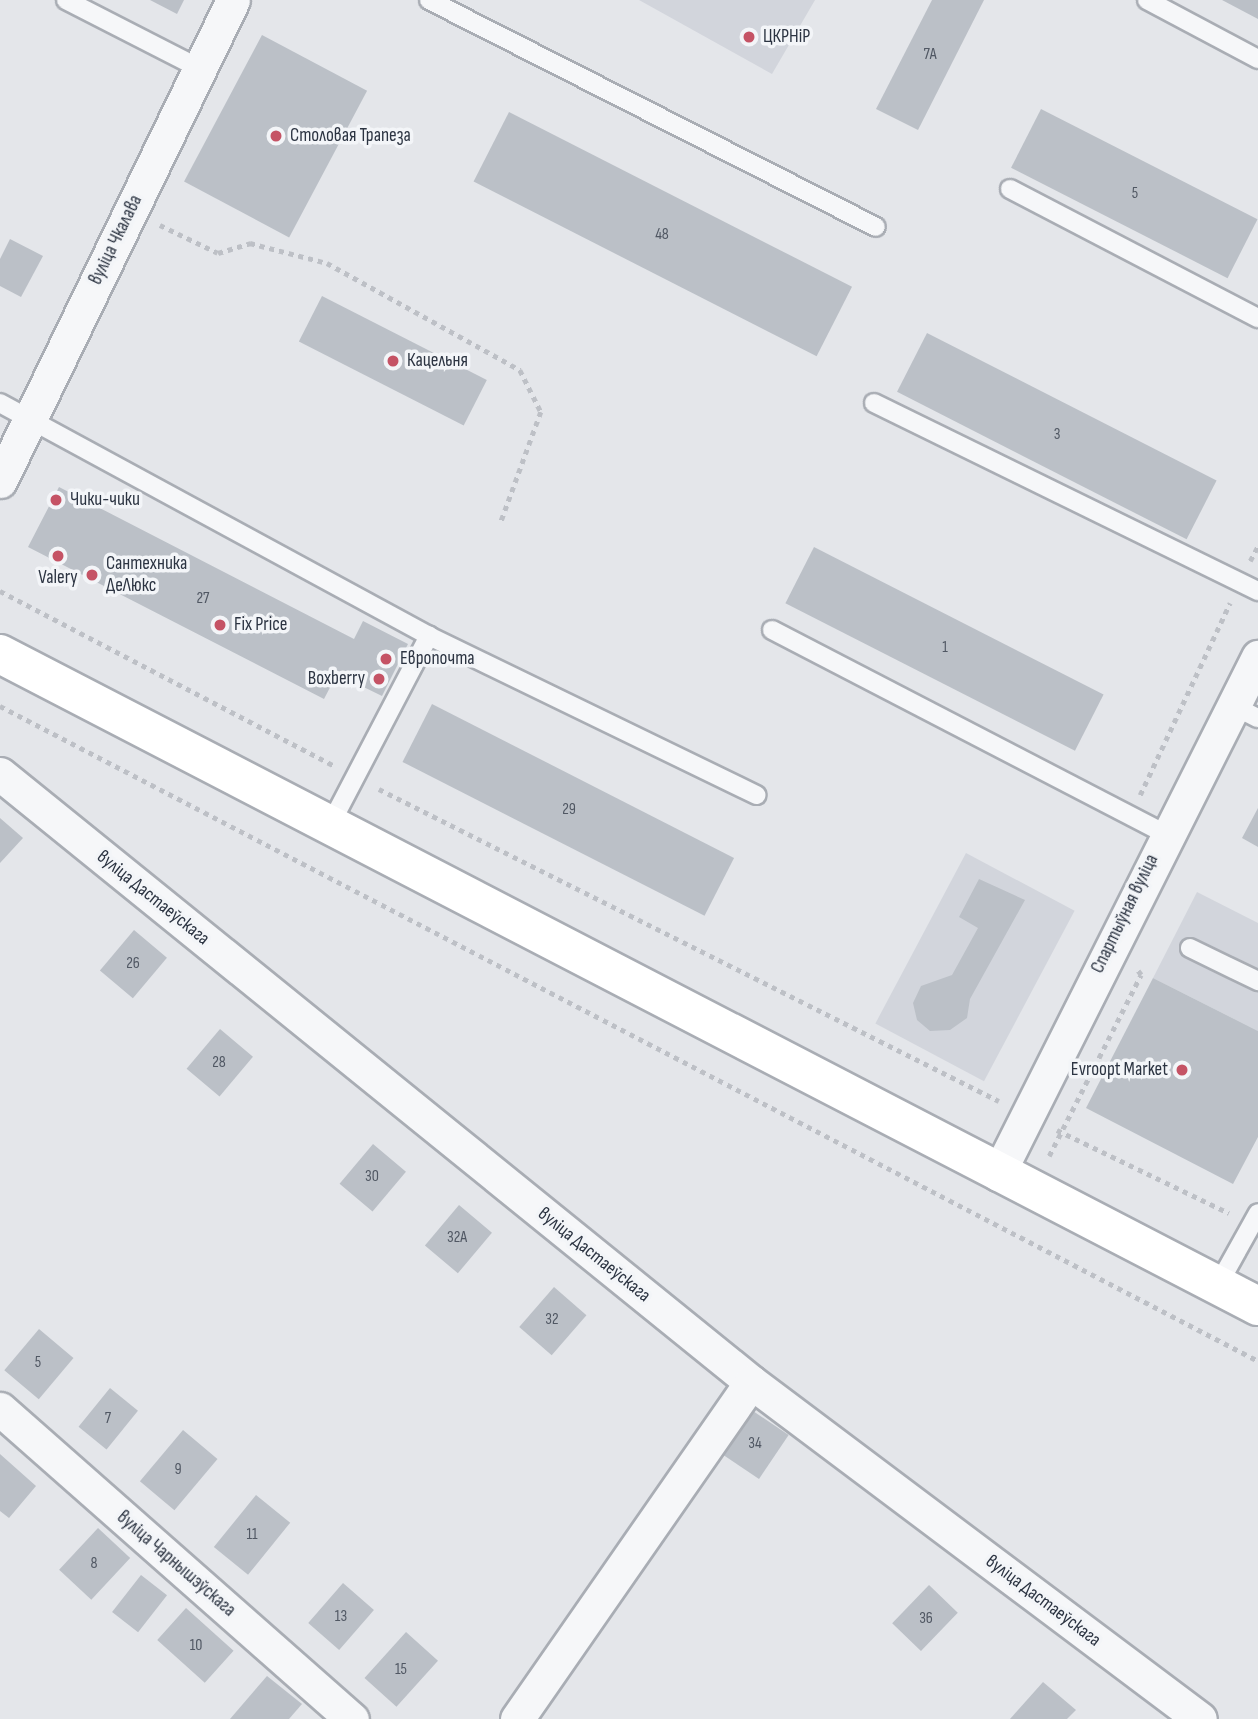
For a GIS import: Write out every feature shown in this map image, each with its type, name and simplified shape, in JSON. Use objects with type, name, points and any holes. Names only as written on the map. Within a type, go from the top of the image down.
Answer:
[{"type":"street","name":"вуліца Чкалава","points":[[0,481],[233,0]]},
{"type":"street","points":[[0,654],[998,1174],[1258,1306]]},
{"type":"street","name":"Спартыўная вуліца","points":[[998,1174],[1165,834],[1245,712],[1258,657]]},
{"type":"street","name":"вуліца Дастаеўскага","points":[[0,775],[751,1382],[1200,1719]]},
{"type":"street","points":[[517,1719],[751,1382]]},
{"type":"street","name":"вуліца Чарнышэўскага","points":[[0,1409],[352,1719]]},
{"type":"lane","points":[[66,0],[199,68]]},
{"type":"lane","points":[[429,0],[876,227]]},
{"type":"lane","points":[[1147,0],[1258,59]]},
{"type":"lane","points":[[1010,190],[1258,318]]},
{"type":"lane","points":[[0,403],[31,416],[429,636],[756,795]]},
{"type":"lane","points":[[874,403],[1258,591]]},
{"type":"lane","points":[[772,630],[1165,834]]},
{"type":"lane","points":[[329,827],[429,636]]},
{"type":"lane","points":[[1190,948],[1258,981]]},
{"type":"lane","points":[[1218,1285],[1255,1219]]},
{"type":"path","points":[[131,211],[218,253],[250,243],[327,263],[520,370],[541,412],[501,522]]},
{"type":"path","points":[[0,592],[356,777],[1026,1115],[1255,1219]]},
{"type":"path","points":[[0,706],[1258,1361]]},
{"type":"shaded area","name":"ЦКРНіР","points":[[639,0],[815,0],[772,74]]},
{"type":"shaded area","points":[[966,853],[1075,911],[984,1081],[875,1023]]},
{"type":"shaded area","points":[[1197,892],[1258,923],[1258,1031],[1153,978]]},
{"type":"building","points":[[150,0],[184,0],[177,14]]},
{"type":"building","points":[[932,0],[984,0],[918,130],[876,109]]},
{"type":"building","points":[[1222,0],[1258,0],[1258,19]]},
{"type":"building","name":"Столовая Трапеза","points":[[262,35],[367,91],[289,237],[184,182]]},
{"type":"building","points":[[1041,109],[1258,219],[1228,278],[1011,168]]},
{"type":"building","points":[[509,112],[852,287],[817,356],[474,181]]},
{"type":"building","points":[[10,239],[43,256],[21,297],[0,286],[0,259]]},
{"type":"building","name":"Кацельня","points":[[322,296],[487,380],[464,425],[299,341]]},
{"type":"building","points":[[927,333],[1217,481],[1187,539],[897,392]]},
{"type":"building","points":[[59,487],[354,639],[363,621],[408,644],[382,696],[337,674],[324,699],[28,547]]},
{"type":"building","points":[[814,547],[1104,695],[1075,751],[785,603]]},
{"type":"building","points":[[432,704],[734,858],[705,916],[402,762]]},
{"type":"building","points":[[1258,808],[1258,847],[1242,838]]},
{"type":"building","points":[[0,818],[23,838],[0,863]]},
{"type":"building","points":[[979,879],[1025,900],[970,999],[967,1018],[950,1030],[930,1031],[917,1020],[913,1003],[921,986],[952,975],[978,928],[959,917]]},
{"type":"building","points":[[134,930],[167,958],[133,998],[100,971]]},
{"type":"building","name":"Evroopt Market","points":[[1153,978],[1258,1031],[1258,1137],[1233,1184],[1086,1108]]},
{"type":"building","points":[[220,1029],[253,1057],[220,1096],[187,1069]]},
{"type":"building","points":[[373,1144],[406,1172],[373,1211],[340,1184]]},
{"type":"building","points":[[459,1205],[492,1233],[458,1273],[425,1246]]},
{"type":"building","points":[[554,1287],[586,1315],[552,1355],[519,1327]]},
{"type":"building","points":[[39,1329],[73,1358],[39,1399],[4,1370]]},
{"type":"building","points":[[110,1388],[138,1411],[107,1450],[79,1427]]},
{"type":"building","points":[[753,1411],[789,1435],[759,1479],[723,1455]]},
{"type":"building","points":[[183,1430],[217,1459],[174,1510],[140,1481]]},
{"type":"building","points":[[0,1454],[36,1486],[9,1518],[0,1511]]},
{"type":"building","points":[[256,1495],[290,1523],[248,1575],[214,1547]]},
{"type":"building","points":[[98,1528],[130,1558],[91,1600],[59,1570]]},
{"type":"building","points":[[141,1575],[167,1595],[138,1632],[112,1612]]},
{"type":"building","points":[[343,1583],[374,1610],[339,1650],[308,1623]]},
{"type":"building","points":[[929,1585],[958,1613],[921,1651],[892,1623]]},
{"type":"building","points":[[186,1608],[234,1651],[205,1683],[157,1640]]},
{"type":"building","points":[[406,1632],[438,1661],[396,1707],[365,1678]]},
{"type":"building","points":[[267,1676],[302,1704],[289,1719],[230,1719]]},
{"type":"building","points":[[1043,1682],[1076,1710],[1067,1719],[1010,1719]]},
{"type":"place","name":"ЦКРНіР","points":[[749,37]]},
{"type":"place","name":"Столовая Трапеза","points":[[276,136]]},
{"type":"place","name":"Кацельня","points":[[393,361]]},
{"type":"place","name":"Чики-чики","points":[[56,500]]},
{"type":"place","name":"Valery","points":[[58,556]]},
{"type":"place","name":"Сантехника ДеЛюкс","points":[[92,575]]},
{"type":"place","name":"Fix Price","points":[[220,625]]},
{"type":"place","name":"Европочта","points":[[386,659]]},
{"type":"place","name":"Boxberry","points":[[379,679]]},
{"type":"place","name":"Evroopt Market","points":[[1182,1070]]}]
